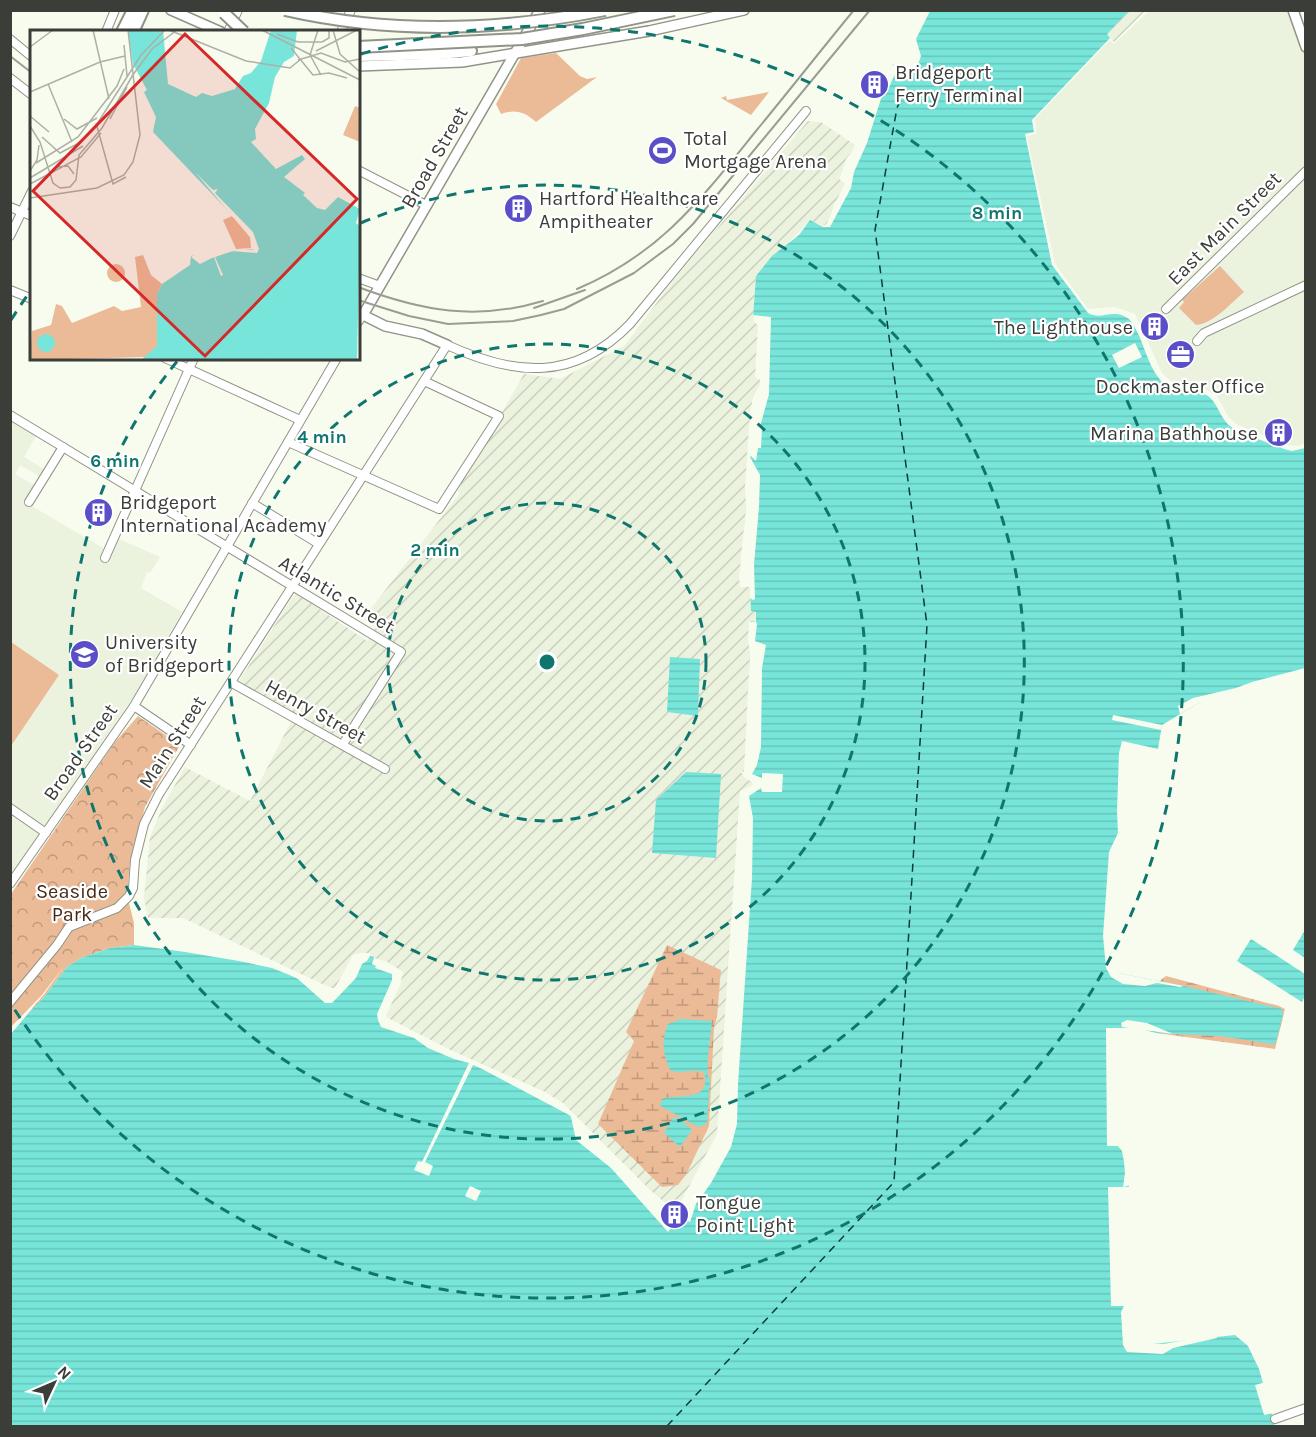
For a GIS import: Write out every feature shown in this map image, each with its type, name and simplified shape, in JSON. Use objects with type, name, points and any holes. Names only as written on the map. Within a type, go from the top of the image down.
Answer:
[{"type":"highway","points":[[124,30],[133,10]]},
{"type":"highway","points":[[134,30],[143,10]]},
{"type":"highway","points":[[285,10],[351,22],[436,27],[521,24],[605,10]]},
{"type":"highway","points":[[360,56],[471,51],[674,10]]},
{"type":"highway","points":[[223,12],[242,30]]},
{"type":"highway","points":[[360,47],[492,42],[559,34]]},
{"type":"main road","points":[[171,10],[216,30]]},
{"type":"main road","name":"Broad Street","points":[[360,316],[380,286],[540,10]]},
{"type":"main road","points":[[649,31],[664,10]]},
{"type":"main road","points":[[360,66],[462,62],[649,31],[744,10]]},
{"type":"main road","points":[[1293,10],[1305,47]]},
{"type":"main road","points":[[360,316],[385,326],[422,334],[447,345]]},
{"type":"street","points":[[107,30],[115,10]]},
{"type":"street","points":[[229,30],[238,10]]},
{"type":"street","points":[[342,30],[351,10]]},
{"type":"street","points":[[10,39],[30,55]]},
{"type":"street","points":[[10,78],[30,93]]},
{"type":"street","points":[[447,345],[495,364],[537,370],[569,363],[601,349],[630,324],[806,111]]},
{"type":"street","points":[[360,171],[426,205]]},
{"type":"street","name":"East Main Street","points":[[1166,309],[1305,171]]},
{"type":"street","points":[[10,236],[30,195]]},
{"type":"street","points":[[10,207],[30,215]]},
{"type":"street","points":[[360,279],[380,286]]},
{"type":"street","points":[[1197,341],[1204,333],[1305,285]]},
{"type":"street","points":[[10,290],[30,298]]},
{"type":"street","name":"Main Street","points":[[10,1002],[69,927],[117,908],[129,896],[133,888],[135,860],[144,824],[159,794],[447,345]]},
{"type":"street","points":[[169,360],[300,420]]},
{"type":"street","points":[[105,558],[193,360]]},
{"type":"street","name":"Broad Street","points":[[10,884],[134,706],[336,360]]},
{"type":"street","points":[[288,442],[439,509],[499,416],[424,381]]},
{"type":"street","name":"Atlantic Street","points":[[10,415],[401,652],[343,744]]},
{"type":"street","points":[[29,502],[63,447]]},
{"type":"street","points":[[252,503],[319,543]]},
{"type":"street","name":"Henry Street","points":[[232,683],[385,769]]},
{"type":"street","points":[[134,706],[191,745]]},
{"type":"street","points":[[10,808],[46,832]]},
{"type":"street","points":[[1275,1419],[1305,1408]]},
{"type":"shaded area","points":[[1129,11],[1145,11],[1114,42],[1106,34]]},
{"type":"shaded area","points":[[1149,11],[1288,11],[1306,55],[1305,443],[1299,446],[1287,445],[1238,425],[1229,418],[1217,396],[1198,385],[1172,382],[1162,373],[1135,314],[1115,307],[1088,309],[1055,264],[1027,137],[1036,133],[1035,119],[1110,40],[1114,44]]},
{"type":"shaded area","points":[[808,121],[821,122],[855,145],[839,179],[846,185],[825,227],[810,220],[756,276],[753,317],[760,324],[763,377],[748,487],[740,586],[750,587],[751,611],[756,612],[756,622],[752,622],[756,787],[743,791],[729,952],[720,1135],[682,1205],[667,1208],[648,1193],[563,1103],[545,1092],[385,1021],[337,991],[183,918],[148,918],[144,898],[150,837],[162,808],[185,767],[250,801],[293,718],[236,686],[294,595],[297,594],[367,641],[376,627],[363,619],[460,493],[457,491],[524,374],[560,379],[624,346],[680,272]]},
{"type":"shaded area","name":"University of Bridgeport","points":[[11,420],[36,436],[24,457],[44,469],[39,476],[20,465],[15,474],[34,485],[25,502],[110,552],[117,538],[160,557],[150,573],[147,572],[141,588],[182,612],[134,696],[11,874]]},
{"type":"green space","points":[[556,53],[580,76],[587,79],[597,77],[536,122],[519,112],[501,114],[496,104],[521,58]]},
{"type":"green space","points":[[769,92],[751,115],[721,98],[726,96],[727,100]]},
{"type":"green space","points":[[1220,266],[1244,292],[1215,317],[1196,325],[1179,308],[1184,302],[1182,300]]},
{"type":"green space","points":[[11,642],[59,675],[11,746]]},
{"type":"green space","name":"Seaside Park","points":[[138,716],[180,745],[145,807],[130,862],[127,895],[134,923],[134,945],[110,948],[81,958],[67,967],[44,997],[11,1033],[11,894],[115,742]]},
{"type":"green space","points":[[667,945],[721,970],[714,1028],[709,1126],[687,1173],[678,1185],[662,1187],[598,1124],[634,1041],[626,1032]]},
{"type":"green space","points":[[1166,976],[1285,1009],[1275,1049],[1156,1033],[1147,1023],[1154,985]]},
{"type":"water","points":[[930,11],[1129,11],[1107,34],[1110,38],[1032,120],[1034,132],[1025,134],[1052,265],[1088,313],[1098,316],[1118,314],[1129,319],[1138,333],[1150,363],[1163,383],[1173,389],[1198,392],[1209,397],[1228,424],[1245,434],[1292,451],[1305,448],[1306,673],[1197,704],[1162,725],[1158,749],[1122,741],[1119,753],[1117,811],[1123,815],[1115,850],[1110,961],[1118,973],[1282,1009],[1283,1014],[1276,1042],[1272,1044],[1221,1036],[1156,1033],[1138,1028],[1106,1028],[1107,1146],[1126,1146],[1129,1187],[1108,1187],[1111,1306],[1130,1306],[1131,1340],[1134,1346],[1235,1335],[1248,1346],[1259,1369],[1275,1426],[11,1426],[10,1033],[44,997],[67,967],[81,958],[110,948],[134,945],[239,961],[272,968],[337,991],[343,977],[370,956],[374,957],[374,960],[400,973],[389,1001],[385,1021],[573,1117],[661,1205],[682,1205],[720,1134],[743,791],[754,788],[756,782],[746,776],[751,621],[756,622],[756,612],[751,611],[750,587],[740,587],[753,412],[762,387],[760,324],[753,317],[756,276],[772,256],[799,235],[810,220],[824,227],[829,225],[846,185],[843,181],[856,151],[867,143],[892,64],[915,73],[921,56],[916,39]]},
{"type":"water","points":[[670,657],[700,659],[698,716],[667,712]]},
{"type":"water","points":[[686,772],[721,774],[716,858],[652,853],[656,800]]},
{"type":"water","points":[[1305,930],[1305,958],[1293,950]]},
{"type":"water","points":[[1251,939],[1305,974],[1305,996],[1302,1002],[1237,961]]},
{"type":"water","points":[[681,1019],[712,1021],[708,1063],[710,1079],[707,1123],[702,1126],[696,1126],[659,1105],[664,1098],[694,1095],[704,1088],[704,1072],[670,1070],[664,1053],[664,1036],[668,1024]]},
{"type":"water","points":[[673,1118],[680,1119],[692,1130],[680,1147],[664,1133]]},
{"type":"pier","points":[[892,64],[898,67],[887,92],[882,90]]},
{"type":"pier","points":[[867,143],[854,172],[851,188],[830,227],[823,227],[811,220],[823,226],[828,223],[845,184],[840,179],[846,159],[855,148]]},
{"type":"pier","points":[[753,315],[771,317],[769,394],[760,427],[762,428],[761,448],[758,448],[756,461],[750,457],[760,475],[754,565],[755,599],[753,600],[750,598],[750,587],[740,587],[739,578],[746,507],[745,487],[750,412],[753,398],[760,384],[760,380],[755,377],[758,325],[754,322]]},
{"type":"pier","points":[[1135,343],[1142,357],[1119,368],[1112,355]]},
{"type":"pier","points":[[749,622],[757,624],[755,641],[766,645],[762,668],[761,747],[757,765],[752,774],[762,778],[762,773],[783,774],[782,792],[762,792],[761,788],[749,796],[753,818],[752,878],[737,1124],[731,1147],[696,1204],[690,1222],[678,1220],[668,1232],[611,1168],[576,1140],[571,1117],[567,1111],[575,1115],[668,1205],[680,1203],[717,1134],[740,791],[753,785],[741,772],[744,772],[750,652]]},
{"type":"pier","points":[[1305,668],[1306,676],[1197,704],[1180,714],[1178,706],[1193,698]]},
{"type":"pier","points":[[1113,715],[1162,725],[1161,730],[1112,720]]},
{"type":"pier","points":[[1117,811],[1124,812],[1126,815],[1124,845],[1118,851],[1112,958],[1118,973],[1184,986],[1157,983],[1145,986],[1123,984],[1111,977],[1106,968],[1103,936],[1109,852],[1118,833]]},
{"type":"pier","points":[[370,953],[370,956],[362,964],[356,978],[332,1003],[325,1003],[298,979],[269,964],[335,988],[353,955]]},
{"type":"pier","points":[[374,958],[387,962],[403,972],[400,985],[386,1016],[388,1018],[505,1078],[473,1065],[425,1162],[433,1166],[429,1176],[414,1170],[418,1161],[422,1162],[469,1063],[428,1048],[414,1038],[381,1027],[377,1014],[392,980],[392,974],[375,968],[376,966],[372,964]]},
{"type":"pier","points":[[65,965],[45,993],[11,1034],[10,1028],[42,995]]},
{"type":"pier","points":[[1127,1020],[1147,1023],[1173,1034],[1122,1027],[1121,1023]]},
{"type":"pier","points":[[1129,1145],[1132,1158],[1132,1185],[1123,1187],[1124,1162],[1122,1151],[1118,1146]]},
{"type":"pier","points":[[470,1186],[481,1191],[476,1201],[465,1196]]},
{"type":"pier","points":[[1132,1304],[1134,1343],[1164,1344],[1218,1334],[1217,1338],[1173,1348],[1163,1354],[1127,1352],[1123,1345],[1121,1312],[1124,1306]]},
{"type":"pier","points":[[1266,1382],[1274,1413],[1264,1415],[1255,1385]]},
{"type":"ferry route","points":[[667,1426],[894,1182],[927,625],[875,230],[897,108],[907,84]]},
{"type":"railway","points":[[577,289],[606,275],[656,242],[697,202],[854,10]]},
{"type":"railway","points":[[360,301],[409,316],[448,324],[513,321],[564,309],[634,273],[673,244],[693,224],[870,10]]},
{"type":"railway","points":[[10,56],[30,71]]},
{"type":"railway","points":[[360,288],[404,302],[449,311],[495,311],[543,301]]},
{"type":"railway","points":[[534,308],[585,290]]},
{"type":"place","name":"Bridgeport Ferry Terminal","points":[[874,84]]},
{"type":"place","name":"Total Mortgage Arena","points":[[663,150]]},
{"type":"place","name":"Hartford Healthcare Ampitheater","points":[[518,209]]},
{"type":"place","name":"The Lighthouse","points":[[1154,327]]},
{"type":"place","name":"Dockmaster Office","points":[[1180,355]]},
{"type":"place","name":"Marina Bathhouse","points":[[1279,433]]},
{"type":"place","name":"Bridgeport International Academy","points":[[99,513]]},
{"type":"place","name":"University of Bridgeport","points":[[84,654]]},
{"type":"place","name":"Tongue Point Light","points":[[675,1214]]}]
